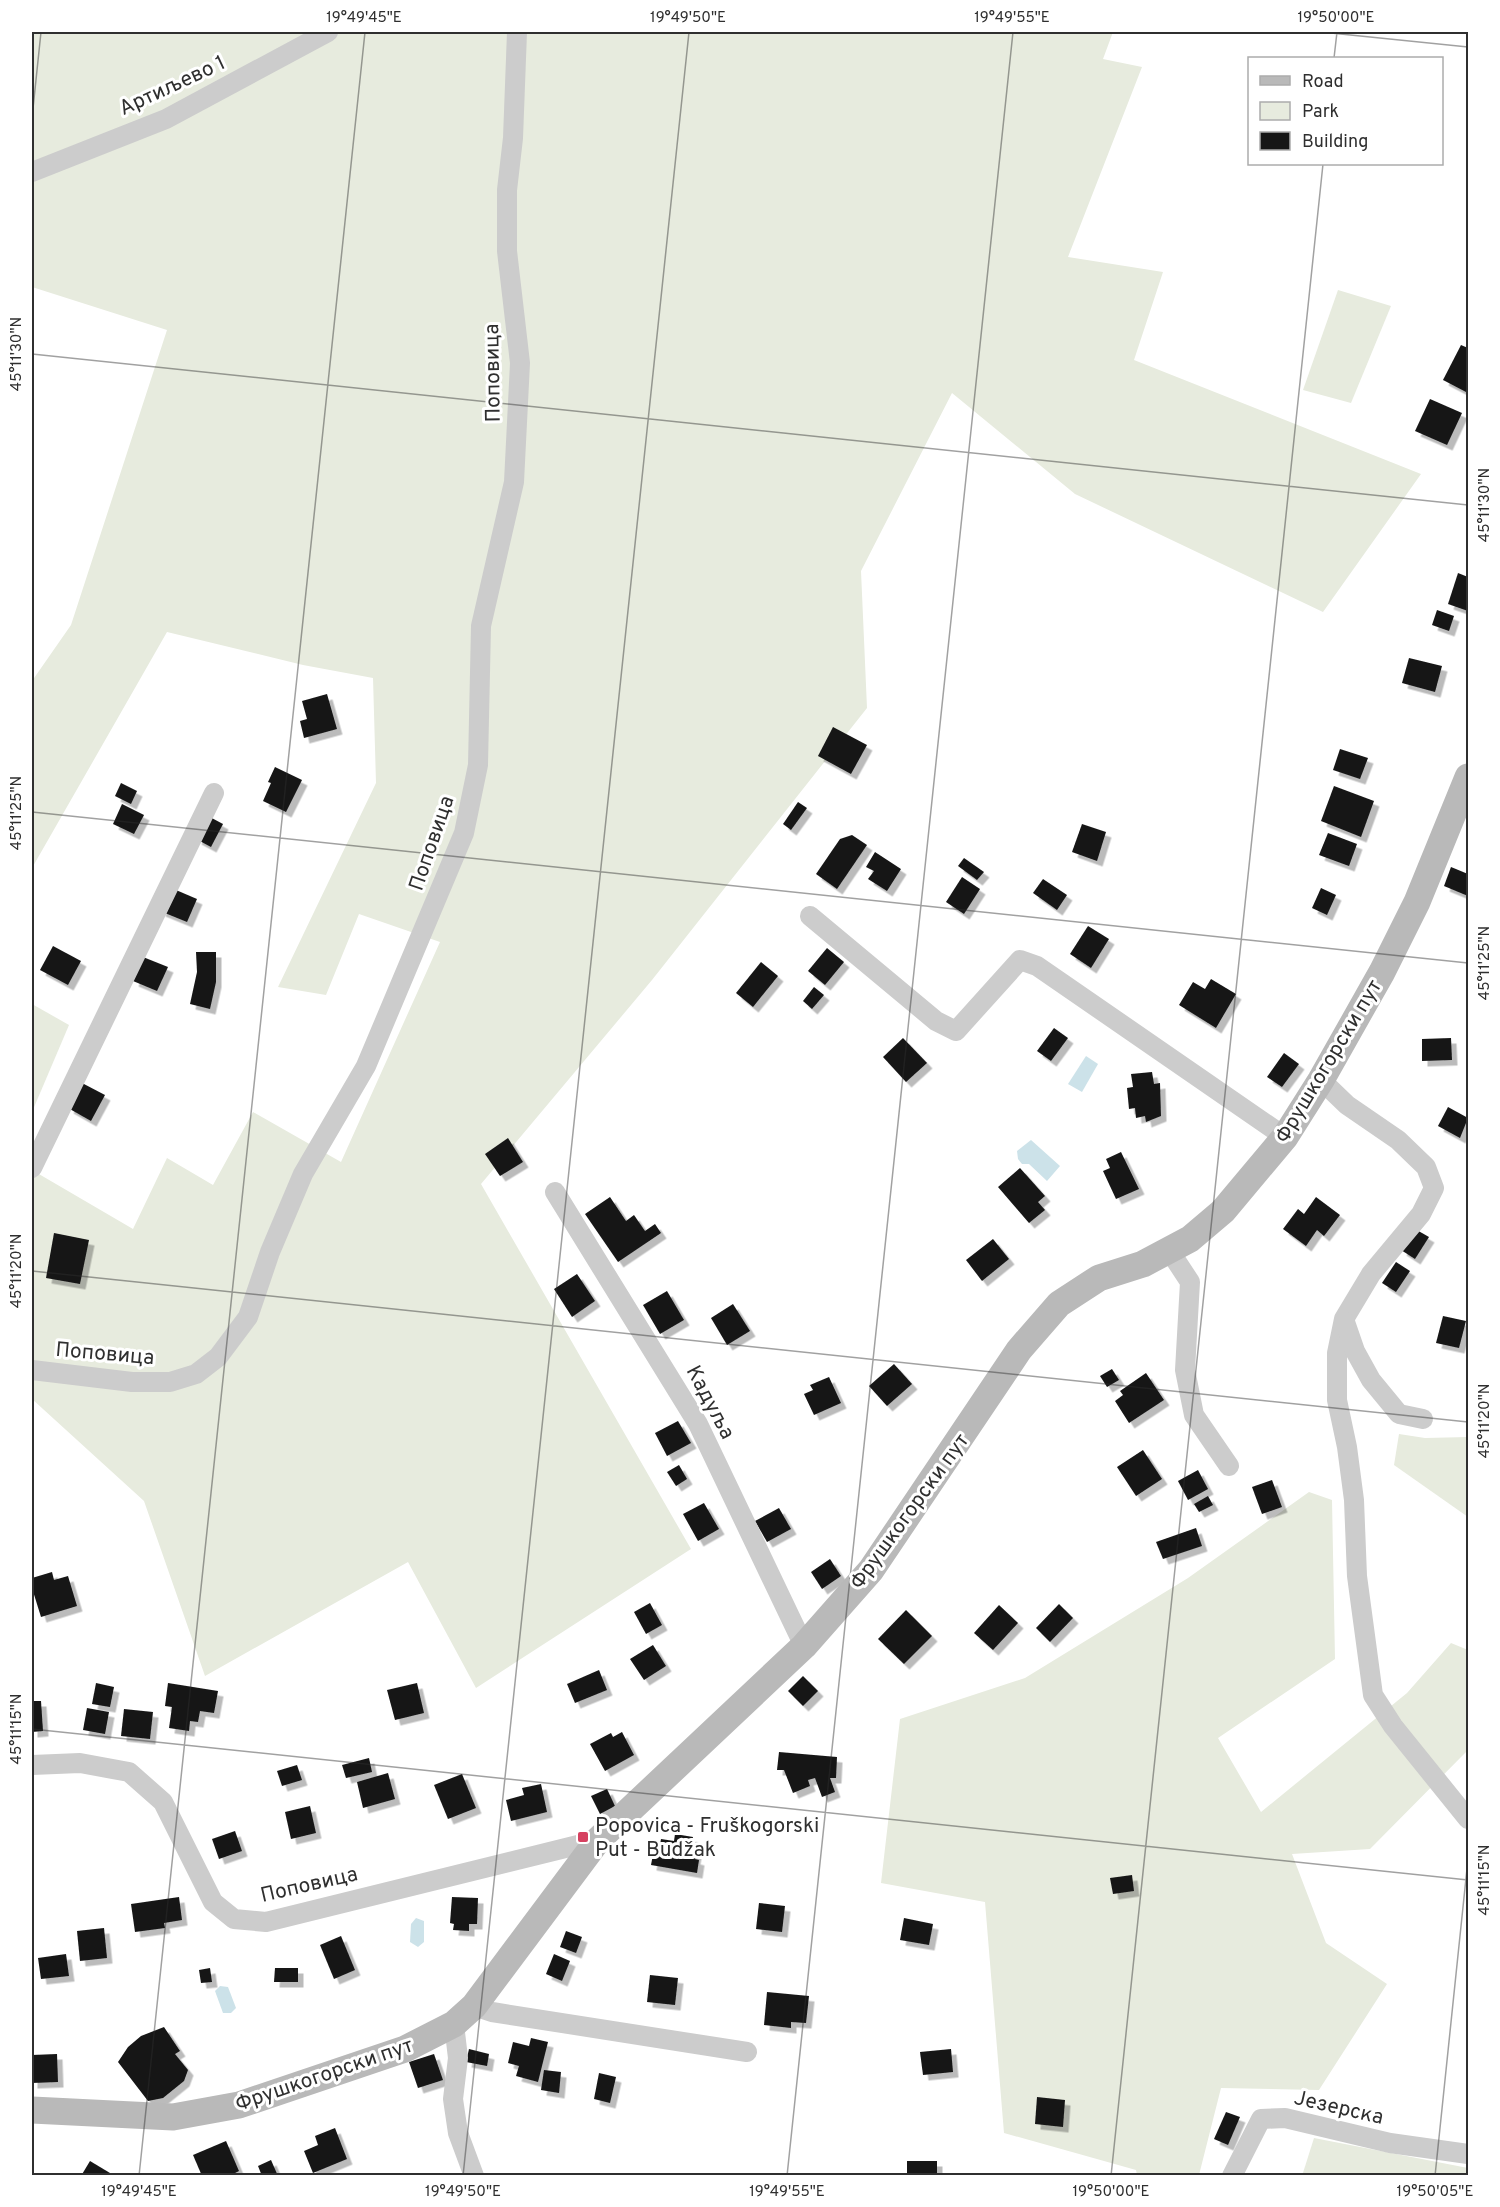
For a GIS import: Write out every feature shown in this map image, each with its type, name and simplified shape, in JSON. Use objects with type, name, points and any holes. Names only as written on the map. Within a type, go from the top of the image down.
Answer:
[{"type":"street","name":"Артиљево 1","points":[[32,172],[166,119],[328,32]]},
{"type":"street","name":"Поповица","points":[[32,1370],[132,1382],[170,1382],[196,1374],[218,1357],[248,1317],[270,1252],[303,1174],[366,1066],[464,833],[478,765],[481,626],[514,482],[520,363],[507,251],[507,190],[513,138],[517,32]]},
{"type":"street","name":"Фрушкогорски пут","points":[[32,2110],[172,2117],[206,2113],[239,2105],[405,2049],[454,2024],[474,2006],[598,1840],[804,1646],[871,1570],[1019,1350],[1059,1304],[1099,1278],[1143,1264],[1190,1239],[1223,1211],[1285,1137],[1322,1080],[1417,902],[1468,777]]},
{"type":"street","points":[[32,1168],[214,793]]},
{"type":"street","points":[[810,916],[936,1021],[956,1031],[1020,960],[1037,966],[1285,1137]]},
{"type":"street","points":[[1322,1080],[1347,1105],[1405,1146],[1426,1167],[1434,1188],[1421,1214],[1371,1274],[1344,1319],[1337,1353],[1336,1400],[1347,1447],[1354,1500],[1357,1576],[1372,1695],[1393,1726],[1468,1819]]},
{"type":"street","name":"Кадуља","points":[[555,1192],[698,1424],[804,1646]]},
{"type":"street","points":[[1169,1250],[1190,1282],[1185,1370],[1194,1414],[1229,1466]]},
{"type":"street","points":[[1344,1319],[1355,1351],[1371,1380],[1398,1414],[1423,1419]]},
{"type":"street","name":"Поповица","points":[[32,1765],[80,1762],[129,1772],[163,1802],[213,1902],[234,1919],[267,1922],[598,1840]]},
{"type":"street","points":[[474,2006],[492,2012],[747,2052]]},
{"type":"street","points":[[454,2024],[458,2058],[453,2099],[458,2133],[474,2175]]},
{"type":"street","name":"Језерска","points":[[1232,2175],[1262,2119],[1285,2118],[1390,2143],[1468,2154]]},
{"type":"green space","points":[[32,32],[1113,32],[1103,59],[1142,67],[1068,257],[1163,272],[1134,360],[1421,474],[1323,612],[1075,494],[952,393],[861,571],[867,708],[652,980],[481,1184],[691,1549],[476,1688],[408,1562],[205,1676],[144,1501],[32,1399],[32,1170],[133,1229],[167,1158],[213,1185],[253,1112],[341,1162],[440,942],[359,914],[326,995],[278,987],[376,783],[373,678],[303,665],[167,632],[32,868],[32,681],[71,625],[167,330],[32,287]]},
{"type":"green space","points":[[1338,290],[1391,306],[1351,403],[1303,390]]},
{"type":"green space","points":[[32,1004],[69,1025],[32,1112]]},
{"type":"green space","points":[[1399,1434],[1425,1438],[1468,1437],[1468,1517],[1394,1465]]},
{"type":"green space","points":[[1309,1492],[1332,1500],[1335,1659],[1218,1738],[1261,1812],[1407,1693],[1451,1643],[1468,1650],[1468,1750],[1370,1849],[1292,1854],[1326,1943],[1387,1984],[1319,2090],[1221,2088],[1199,2175],[1137,2175],[1136,2170],[1004,2133],[985,1902],[881,1883],[900,1719],[1025,1678],[1188,1578]]},
{"type":"green space","points":[[1314,2138],[1468,2168],[1468,2176],[1302,2176]]},
{"type":"water","points":[[1086,1056],[1098,1064],[1082,1092],[1068,1084]]},
{"type":"water","points":[[1031,1140],[1060,1166],[1047,1181],[1029,1164],[1022,1164],[1018,1159],[1017,1151]]},
{"type":"water","points":[[416,1918],[424,1921],[424,1942],[418,1947],[410,1942],[411,1924]]},
{"type":"water","points":[[220,1986],[228,1987],[236,2008],[231,2013],[223,2013],[215,1991]]},
{"type":"building","points":[[1461,345],[1468,348],[1468,393],[1443,380]]},
{"type":"building","points":[[1430,399],[1462,413],[1447,445],[1415,431]]},
{"type":"building","points":[[1458,573],[1468,577],[1468,611],[1448,604]]},
{"type":"building","points":[[1437,610],[1454,616],[1449,631],[1432,625]]},
{"type":"building","points":[[1409,658],[1442,666],[1435,692],[1402,683]]},
{"type":"building","points":[[327,694],[337,729],[304,738],[300,721],[307,719],[302,701]]},
{"type":"building","points":[[833,727],[867,745],[851,774],[818,756]]},
{"type":"building","points":[[1340,749],[1368,758],[1360,779],[1333,770]]},
{"type":"building","points":[[275,767],[302,780],[286,812],[263,801]]},
{"type":"building","points":[[121,783],[137,791],[131,804],[115,796]]},
{"type":"building","points":[[1334,786],[1374,801],[1361,837],[1321,821]]},
{"type":"building","points":[[798,802],[807,808],[791,830],[783,824]]},
{"type":"building","points":[[122,804],[144,815],[134,834],[113,824]]},
{"type":"building","points":[[208,816],[223,824],[211,847],[196,839]]},
{"type":"building","points":[[1082,824],[1106,832],[1097,861],[1072,852]]},
{"type":"building","points":[[1328,833],[1357,844],[1349,866],[1319,855]]},
{"type":"building","points":[[852,835],[867,845],[837,889],[816,874],[840,839]]},
{"type":"building","points":[[875,852],[901,869],[887,891],[868,879],[874,871],[866,867]]},
{"type":"building","points":[[964,858],[984,872],[977,880],[958,866]]},
{"type":"building","points":[[1451,867],[1468,874],[1468,896],[1444,886]]},
{"type":"building","points":[[962,877],[980,889],[964,914],[946,902]]},
{"type":"building","points":[[1043,879],[1067,895],[1057,910],[1033,893]]},
{"type":"building","points":[[169,887],[197,899],[187,922],[160,911]]},
{"type":"building","points":[[1321,888],[1336,895],[1327,915],[1312,908]]},
{"type":"building","points":[[1088,926],[1109,939],[1091,968],[1070,954]]},
{"type":"building","points":[[53,946],[81,961],[68,985],[40,970]]},
{"type":"building","points":[[827,948],[844,962],[825,985],[808,971]]},
{"type":"building","points":[[196,952],[216,952],[216,982],[210,1009],[190,1004],[197,972]]},
{"type":"building","points":[[143,957],[168,967],[157,991],[133,981]]},
{"type":"building","points":[[761,962],[778,976],[753,1007],[736,993]]},
{"type":"building","points":[[1211,979],[1236,994],[1216,1028],[1179,1005],[1193,982],[1205,989]]},
{"type":"building","points":[[814,987],[824,995],[812,1009],[803,1001]]},
{"type":"building","points":[[1054,1028],[1068,1038],[1051,1061],[1037,1051]]},
{"type":"building","points":[[903,1038],[927,1063],[906,1082],[883,1057]]},
{"type":"building","points":[[1451,1038],[1452,1060],[1422,1061],[1422,1039]]},
{"type":"building","points":[[1284,1053],[1299,1064],[1282,1087],[1267,1077]]},
{"type":"building","points":[[1152,1072],[1154,1084],[1160,1083],[1161,1116],[1146,1122],[1145,1116],[1136,1118],[1135,1108],[1129,1109],[1127,1088],[1133,1087],[1131,1074]]},
{"type":"building","points":[[82,1083],[105,1095],[91,1121],[68,1108]]},
{"type":"building","points":[[1448,1107],[1468,1118],[1460,1138],[1438,1126]]},
{"type":"building","points":[[508,1138],[523,1162],[500,1176],[485,1154]]},
{"type":"building","points":[[1121,1152],[1139,1189],[1116,1199],[1103,1171],[1110,1168],[1106,1159]]},
{"type":"building","points":[[1020,1168],[1045,1196],[1038,1202],[1045,1210],[1029,1223],[998,1187]]},
{"type":"building","points":[[610,1197],[626,1221],[634,1215],[645,1231],[655,1224],[661,1233],[618,1262],[585,1214]]},
{"type":"building","points":[[1316,1197],[1340,1215],[1324,1236],[1317,1230],[1306,1246],[1283,1229],[1298,1209],[1304,1214]]},
{"type":"building","points":[[1415,1229],[1429,1237],[1415,1259],[1401,1250]]},
{"type":"building","points":[[54,1233],[89,1240],[80,1284],[46,1278]]},
{"type":"building","points":[[993,1239],[1009,1259],[982,1281],[966,1260]]},
{"type":"building","points":[[1396,1262],[1410,1271],[1396,1292],[1382,1283]]},
{"type":"building","points":[[577,1274],[595,1301],[572,1317],[554,1289]]},
{"type":"building","points":[[667,1291],[684,1320],[660,1334],[643,1305]]},
{"type":"building","points":[[733,1304],[750,1331],[727,1345],[711,1318]]},
{"type":"building","points":[[1443,1316],[1466,1321],[1459,1348],[1436,1343]]},
{"type":"building","points":[[894,1364],[912,1384],[887,1406],[869,1386]]},
{"type":"building","points":[[1112,1369],[1119,1380],[1107,1387],[1100,1376]]},
{"type":"building","points":[[1146,1373],[1164,1400],[1129,1423],[1115,1401],[1123,1395],[1120,1391]]},
{"type":"building","points":[[829,1377],[841,1403],[814,1415],[804,1394],[813,1390],[810,1385]]},
{"type":"building","points":[[678,1421],[691,1443],[667,1456],[655,1433]]},
{"type":"building","points":[[1143,1450],[1162,1479],[1136,1496],[1117,1467]]},
{"type":"building","points":[[679,1465],[687,1479],[676,1486],[667,1472]]},
{"type":"building","points":[[1198,1470],[1208,1489],[1188,1500],[1178,1481]]},
{"type":"building","points":[[1272,1480],[1282,1507],[1262,1514],[1252,1487]]},
{"type":"building","points":[[1208,1496],[1213,1505],[1199,1512],[1194,1504]]},
{"type":"building","points":[[704,1503],[719,1529],[698,1541],[683,1514]]},
{"type":"building","points":[[779,1508],[791,1529],[767,1542],[755,1521]]},
{"type":"building","points":[[1196,1528],[1202,1546],[1163,1559],[1156,1542]]},
{"type":"building","points":[[830,1559],[841,1576],[822,1589],[811,1572]]},
{"type":"building","points":[[52,1572],[54,1580],[68,1576],[77,1606],[41,1617],[32,1588],[32,1578]]},
{"type":"building","points":[[650,1603],[662,1625],[646,1634],[634,1612]]},
{"type":"building","points":[[1059,1604],[1073,1618],[1050,1642],[1036,1628]]},
{"type":"building","points":[[999,1605],[1018,1623],[993,1650],[974,1633]]},
{"type":"building","points":[[906,1610],[932,1636],[904,1664],[878,1639]]},
{"type":"building","points":[[653,1645],[666,1666],[644,1680],[630,1659]]},
{"type":"building","points":[[599,1670],[607,1690],[575,1703],[567,1684]]},
{"type":"building","points":[[803,1676],[818,1691],[803,1706],[788,1691]]},
{"type":"building","points":[[96,1683],[114,1687],[110,1707],[92,1704]]},
{"type":"building","points":[[168,1683],[218,1691],[214,1713],[200,1711],[198,1722],[190,1721],[189,1731],[169,1728],[172,1707],[165,1706]]},
{"type":"building","points":[[417,1683],[424,1713],[395,1720],[387,1690]]},
{"type":"building","points":[[32,1701],[41,1701],[43,1731],[32,1732]]},
{"type":"building","points":[[87,1708],[109,1712],[105,1734],[83,1730]]},
{"type":"building","points":[[124,1709],[153,1712],[150,1739],[121,1736]]},
{"type":"building","points":[[622,1732],[634,1755],[605,1771],[590,1744],[611,1733],[613,1737]]},
{"type":"building","points":[[779,1752],[837,1757],[836,1778],[830,1778],[835,1792],[822,1797],[815,1778],[808,1780],[810,1786],[793,1793],[784,1770],[777,1770]]},
{"type":"building","points":[[369,1758],[372,1772],[346,1778],[342,1765]]},
{"type":"building","points":[[297,1765],[302,1780],[282,1786],[277,1771]]},
{"type":"building","points":[[388,1773],[395,1799],[363,1808],[357,1782]]},
{"type":"building","points":[[462,1774],[476,1808],[448,1819],[434,1785]]},
{"type":"building","points":[[541,1784],[547,1812],[511,1821],[506,1800],[524,1795],[522,1788]]},
{"type":"building","points":[[607,1789],[615,1806],[600,1814],[591,1796]]},
{"type":"building","points":[[310,1806],[316,1833],[291,1839],[285,1812]]},
{"type":"building","points":[[235,1831],[242,1851],[219,1859],[212,1839]]},
{"type":"building","points":[[675,1834],[693,1837],[692,1846],[697,1847],[695,1859],[699,1860],[697,1873],[651,1865],[654,1849],[659,1850],[661,1839],[674,1841]]},
{"type":"building","points":[[1132,1875],[1134,1891],[1113,1894],[1110,1878]]},
{"type":"building","points":[[179,1897],[182,1920],[164,1923],[165,1928],[135,1932],[131,1904]]},
{"type":"building","points":[[452,1897],[478,1898],[477,1924],[469,1924],[469,1931],[453,1930],[454,1924],[450,1923]]},
{"type":"building","points":[[759,1903],[785,1906],[782,1932],[756,1929]]},
{"type":"building","points":[[904,1918],[933,1924],[929,1945],[900,1940]]},
{"type":"building","points":[[104,1928],[107,1958],[80,1961],[77,1931]]},
{"type":"building","points":[[566,1931],[582,1937],[576,1953],[560,1947]]},
{"type":"building","points":[[341,1936],[355,1970],[334,1979],[320,1945]]},
{"type":"building","points":[[66,1954],[69,1976],[41,1979],[38,1958]]},
{"type":"building","points":[[554,1954],[570,1961],[562,1981],[546,1974]]},
{"type":"building","points":[[210,1968],[212,1982],[201,1983],[199,1970]]},
{"type":"building","points":[[275,1968],[298,1968],[298,1982],[274,1982]]},
{"type":"building","points":[[650,1975],[678,1978],[675,2005],[647,2002]]},
{"type":"building","points":[[767,1992],[809,1996],[806,2023],[791,2022],[791,2028],[764,2025]]},
{"type":"building","points":[[164,2027],[180,2051],[175,2054],[188,2070],[184,2081],[163,2098],[148,2101],[118,2062],[128,2047],[141,2036]]},
{"type":"building","points":[[531,2038],[548,2042],[538,2082],[516,2076],[519,2066],[508,2063],[513,2042],[529,2046]]},
{"type":"building","points":[[469,2049],[489,2054],[487,2066],[466,2062]]},
{"type":"building","points":[[951,2049],[953,2072],[923,2075],[920,2052]]},
{"type":"building","points":[[57,2054],[58,2082],[32,2083],[32,2055]]},
{"type":"building","points":[[434,2054],[443,2080],[418,2088],[409,2062]]},
{"type":"building","points":[[544,2070],[561,2072],[559,2093],[541,2090]]},
{"type":"building","points":[[599,2073],[616,2077],[610,2103],[594,2099]]},
{"type":"building","points":[[1037,2097],[1065,2100],[1063,2127],[1035,2124]]},
{"type":"building","points":[[1226,2112],[1240,2117],[1228,2145],[1214,2139]]},
{"type":"building","points":[[335,2128],[347,2159],[313,2173],[304,2151],[318,2145],[315,2136]]},
{"type":"building","points":[[226,2141],[239,2171],[229,2176],[202,2176],[193,2155]]},
{"type":"building","points":[[271,2160],[278,2176],[262,2176],[258,2166]]},
{"type":"building","points":[[90,2161],[115,2176],[81,2176]]},
{"type":"building","points":[[907,2161],[937,2161],[937,2176],[907,2176]]},
{"type":"place","name":"Popovica - Fruškogorski Put - Budžak","points":[[583,1837]]}]
